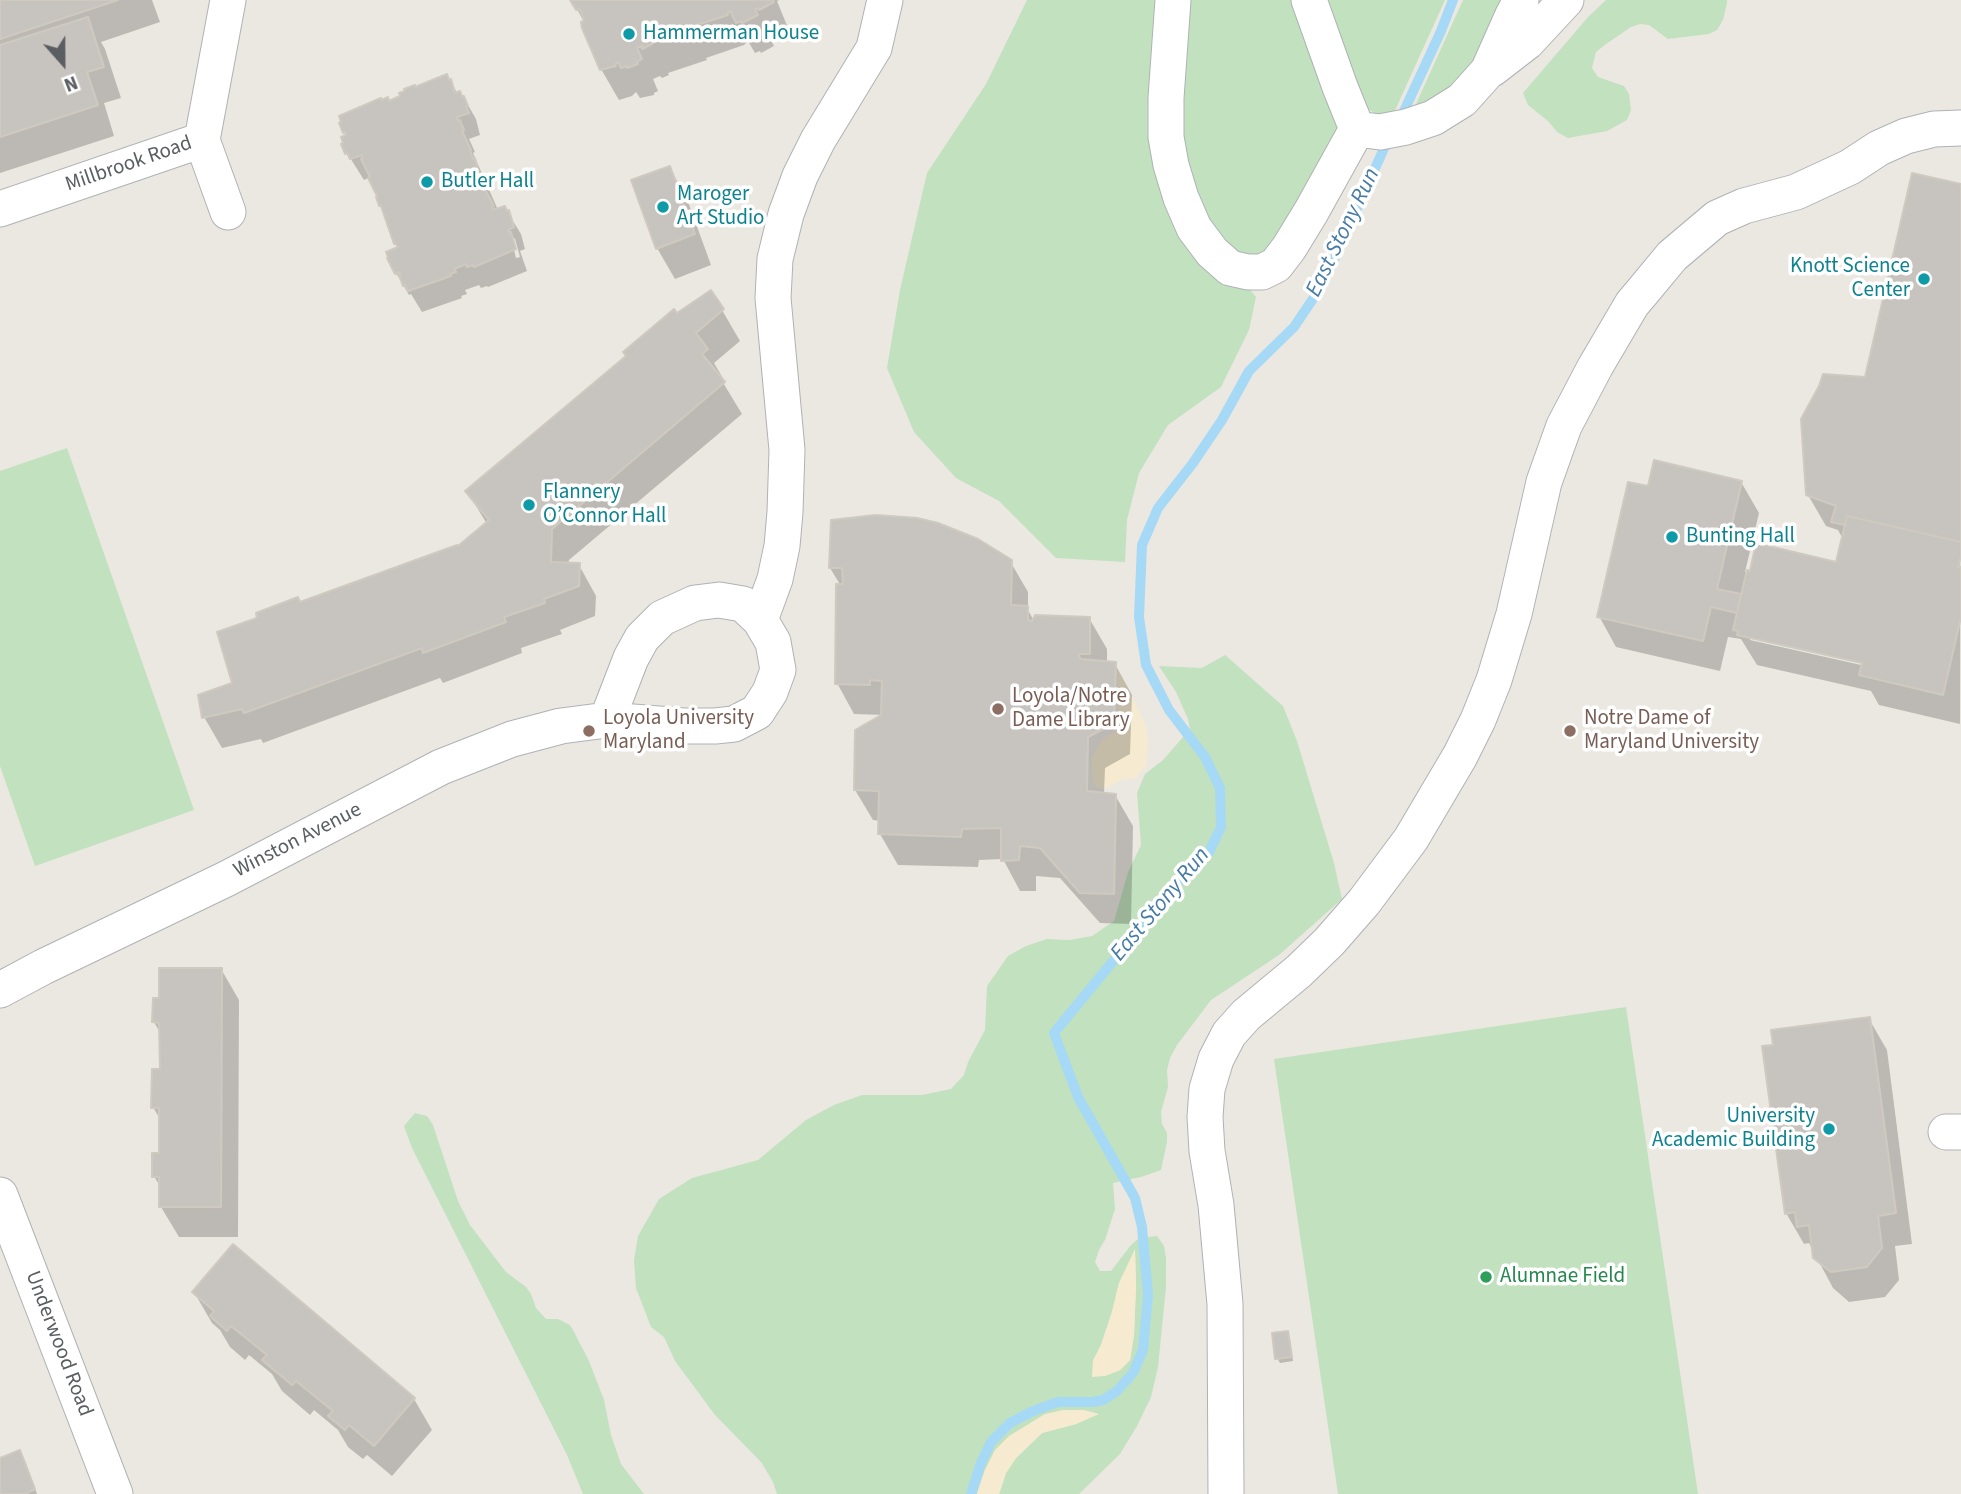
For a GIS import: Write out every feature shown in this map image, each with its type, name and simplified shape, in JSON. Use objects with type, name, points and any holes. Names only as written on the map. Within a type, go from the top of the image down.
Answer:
[{"type":"street","name":"Millbrook Road","points":[[0,209],[202,140],[228,0]]},
{"type":"street","points":[[607,720],[642,638],[662,618],[695,603],[719,600],[743,604],[760,620],[780,557],[786,500],[787,450],[773,298],[775,259],[786,214],[800,176],[818,140],[874,48],[885,0]]},
{"type":"street","points":[[1173,0],[1166,98],[1166,137],[1171,165],[1194,228],[1212,252],[1230,268],[1262,272],[1276,265],[1311,212],[1357,129]]},
{"type":"street","points":[[1309,0],[1357,129]]},
{"type":"street","points":[[1488,71],[1521,0]]},
{"type":"street","points":[[1357,129],[1380,132],[1433,118],[1462,100],[1488,71],[1527,42],[1566,0]]},
{"type":"street","points":[[1226,1494],[1225,1304],[1205,1117],[1207,1089],[1216,1059],[1229,1034],[1246,1015],[1329,942],[1364,902],[1411,839],[1460,756],[1494,680],[1514,614],[1544,482],[1564,426],[1632,304],[1672,256],[1717,218],[1744,206],[1808,187],[1906,136],[1934,129],[1961,128]]},
{"type":"street","points":[[202,140],[228,212]]},
{"type":"street","name":"Winston Avenue","points":[[0,990],[226,879],[441,767],[512,739],[561,726],[607,720],[684,726],[734,724],[757,712],[770,692],[778,670],[773,642],[760,620]]},
{"type":"street","name":"Underwood Road","points":[[0,1195],[116,1494]]},
{"type":"green space","points":[[1027,0],[1161,0],[1156,139],[1256,297],[1249,330],[1221,387],[1168,425],[1139,473],[1127,520],[1125,562],[1056,558],[999,501],[956,478],[914,432],[887,368],[900,290],[927,173],[986,84]]},
{"type":"green space","points":[[1186,0],[1299,0],[1342,131],[1269,257],[1239,257],[1202,217],[1177,123]]},
{"type":"green space","points":[[1320,0],[1445,0],[1392,117],[1377,115],[1367,108]]},
{"type":"green space","points":[[1463,0],[1507,0],[1467,72],[1453,90],[1412,113]]},
{"type":"green space","points":[[1606,0],[1727,0],[1727,3],[1723,20],[1717,30],[1709,34],[1668,39],[1649,25],[1640,24],[1631,27],[1596,52],[1592,68],[1598,77],[1624,86],[1629,94],[1631,110],[1627,120],[1607,131],[1568,138],[1557,132],[1528,105],[1523,93],[1588,17]]},
{"type":"green space","points":[[67,448],[194,810],[35,866],[0,766],[0,471]]},
{"type":"green space","points":[[1225,655],[1283,706],[1297,741],[1334,863],[1342,899],[1279,955],[1211,1000],[1170,1058],[1167,1070],[1168,1087],[1161,1112],[1167,1142],[1161,1170],[1113,1183],[1115,1209],[1095,1262],[1100,1271],[1111,1271],[1139,1238],[1157,1236],[1164,1246],[1166,1258],[1166,1287],[1158,1367],[1151,1397],[1137,1426],[1120,1454],[1079,1494],[999,1494],[1006,1473],[1016,1458],[1042,1433],[1076,1424],[1098,1414],[1083,1410],[1063,1410],[985,1470],[977,1494],[777,1494],[761,1462],[715,1415],[675,1361],[664,1337],[651,1327],[636,1288],[634,1260],[638,1236],[659,1199],[692,1178],[758,1160],[806,1120],[834,1105],[862,1095],[922,1095],[951,1089],[964,1075],[985,1030],[987,986],[1008,956],[1047,939],[1070,940],[1092,936],[1114,921],[1128,872],[1141,845],[1137,793],[1145,774],[1163,760],[1190,729],[1176,692],[1159,666],[1202,668]],"holes":[[[1135,1251],[1136,1285],[1130,1360],[1120,1370],[1105,1376],[1094,1360],[1112,1312],[1119,1283]]]},
{"type":"green space","name":"Alumnae Field","points":[[1626,1007],[1698,1494],[1338,1494],[1274,1059]]},
{"type":"green space","points":[[415,1113],[427,1116],[433,1125],[458,1201],[470,1225],[506,1272],[526,1287],[536,1308],[546,1319],[558,1319],[570,1325],[589,1361],[604,1400],[611,1435],[621,1464],[644,1494],[583,1494],[567,1455],[412,1148],[404,1126]]},
{"type":"sand","points":[[1118,669],[1146,726],[1146,766],[1134,779],[1123,779],[1108,787],[1099,788],[1093,782],[1092,757],[1103,739],[1115,732],[1119,715]]},
{"type":"sand","points":[[1135,1249],[1134,1335],[1130,1360],[1120,1370],[1105,1376],[1092,1377],[1093,1360],[1101,1345],[1119,1283]]},
{"type":"sand","points":[[1083,1410],[1099,1414],[1076,1424],[1042,1433],[1016,1458],[1006,1473],[999,1494],[977,1494],[995,1450],[1009,1436],[1045,1414]]},
{"type":"building","points":[[0,0],[118,0],[0,39]]},
{"type":"building","name":"Hammerman House","points":[[570,0],[774,2],[759,10],[755,9],[758,15],[742,23],[736,23],[730,11],[728,15],[690,27],[690,30],[642,49],[642,46],[637,48],[642,59],[638,64],[621,68],[618,62],[616,66],[600,70],[582,28],[581,22],[584,21],[580,9],[576,10]]},
{"type":"building","points":[[88,17],[104,67],[87,72],[98,105],[0,137],[0,45]]},
{"type":"building","name":"Butler Hall","points":[[447,74],[455,93],[460,91],[468,106],[466,107],[469,113],[457,117],[458,121],[460,120],[464,130],[462,131],[486,187],[484,188],[494,206],[493,210],[505,206],[507,211],[509,210],[514,227],[508,230],[516,249],[474,267],[467,267],[466,264],[454,269],[456,272],[450,274],[451,276],[408,291],[405,285],[403,286],[400,272],[395,274],[387,258],[386,252],[398,247],[394,244],[368,178],[370,177],[361,159],[362,155],[350,159],[341,144],[341,137],[346,135],[339,123],[339,116],[381,98],[382,100],[388,97],[389,101],[400,96],[399,93],[405,91],[404,89]]},
{"type":"building","name":"Maroger Art Studio","points":[[670,166],[695,234],[656,249],[631,180]]},
{"type":"building","name":"Knott Science Center","points":[[1912,173],[1961,184],[1961,542],[1847,516],[1845,525],[1831,522],[1836,506],[1806,495],[1801,419],[1823,374],[1865,377]]},
{"type":"building","name":"Flannery O’Connor Hall","points":[[711,290],[724,309],[696,333],[708,349],[702,354],[725,382],[552,529],[551,562],[580,563],[579,586],[544,599],[545,603],[504,617],[506,622],[423,653],[422,648],[244,713],[242,709],[202,718],[198,695],[232,683],[217,632],[257,618],[256,613],[298,597],[300,602],[458,546],[489,520],[465,491],[626,356],[623,352],[674,309],[677,313]]},
{"type":"building","name":"Bunting Hall","points":[[1654,460],[1742,481],[1717,589],[1741,594],[1737,613],[1711,607],[1703,641],[1597,617],[1628,482],[1648,486]]},
{"type":"building","name":"Loyola/Notre Dame Library","points":[[876,515],[917,518],[938,523],[978,539],[1012,560],[1011,605],[1028,606],[1028,620],[1032,621],[1035,615],[1090,617],[1090,654],[1079,654],[1080,659],[1116,662],[1114,723],[1088,737],[1087,791],[1116,794],[1114,894],[1080,893],[1040,848],[1020,846],[1019,860],[1001,861],[1001,828],[962,829],[961,837],[878,834],[879,791],[854,790],[855,730],[881,715],[882,681],[870,680],[870,685],[835,684],[836,584],[843,584],[842,568],[829,568],[831,520]]},
{"type":"building","points":[[1847,516],[1961,542],[1958,567],[1961,567],[1961,617],[1943,695],[1859,675],[1862,663],[1737,635],[1738,631],[1733,630],[1756,543],[1836,562]]},
{"type":"building","points":[[159,968],[222,968],[221,1207],[159,1207],[159,1177],[152,1177],[152,1153],[159,1153],[159,1108],[151,1108],[152,1069],[160,1069],[159,1023],[152,1022],[153,998],[159,998]]},
{"type":"building","name":"University Academic Building","points":[[1870,1017],[1896,1213],[1878,1216],[1882,1248],[1867,1267],[1831,1272],[1813,1258],[1809,1225],[1797,1227],[1795,1212],[1785,1214],[1762,1046],[1773,1045],[1771,1030]]},
{"type":"building","points":[[233,1244],[415,1398],[374,1446],[349,1425],[345,1430],[328,1416],[333,1411],[296,1381],[292,1385],[262,1360],[267,1355],[231,1326],[227,1331],[210,1316],[214,1311],[192,1292]]},
{"type":"building","points":[[1288,1331],[1292,1357],[1275,1359],[1272,1333]]},
{"type":"building","points":[[20,1450],[35,1489],[25,1494],[0,1494],[0,1458]]},
{"type":"waterway","name":"East Stony Run","points":[[1404,111],[1453,0]]},
{"type":"waterway","name":"East Stony Run","points":[[971,1494],[991,1442],[1010,1423],[1058,1402],[1103,1400],[1117,1391],[1133,1373],[1143,1350],[1148,1295],[1142,1227],[1135,1198],[1078,1097],[1054,1033],[1188,870],[1209,852],[1221,827],[1220,788],[1205,757],[1169,710],[1146,665],[1139,617],[1142,545],[1158,508],[1222,420],[1249,371],[1294,327],[1323,284],[1386,144]]},
{"type":"place","name":"Hammerman House","points":[[629,34]]},
{"type":"place","name":"Butler Hall","points":[[427,182]]},
{"type":"place","name":"Maroger Art Studio","points":[[663,207]]},
{"type":"place","name":"Knott Science Center","points":[[1924,279]]},
{"type":"place","name":"Flannery O’Connor Hall","points":[[529,505]]},
{"type":"place","name":"Bunting Hall","points":[[1672,537]]},
{"type":"place","name":"Loyola/Notre Dame Library","points":[[998,709]]},
{"type":"place","name":"Loyola University Maryland","points":[[589,731]]},
{"type":"place","name":"Notre Dame of Maryland University","points":[[1570,731]]},
{"type":"place","name":"University Academic Building","points":[[1829,1129]]},
{"type":"place","name":"Alumnae Field","points":[[1486,1277]]}]
